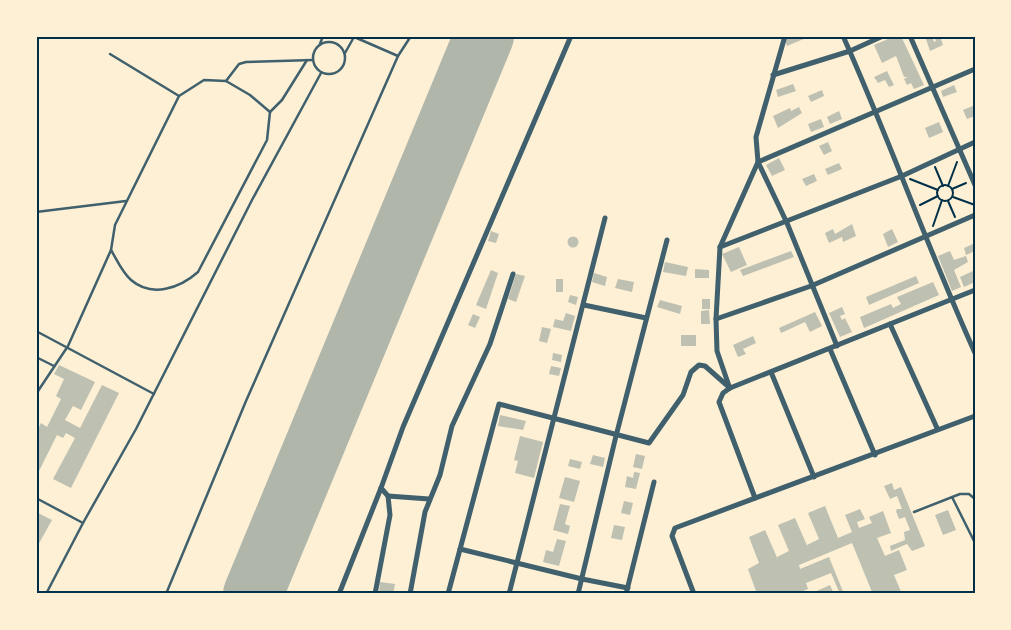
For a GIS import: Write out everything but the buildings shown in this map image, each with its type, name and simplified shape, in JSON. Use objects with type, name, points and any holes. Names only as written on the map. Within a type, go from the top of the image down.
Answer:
[{"type":"street","points":[[338,594],[381,488],[403,427],[571,36]]},
{"type":"street","points":[[785,36],[756,137],[758,162],[786,223],[837,346]]},
{"type":"street","points":[[843,36],[927,237],[951,300],[975,353]]},
{"type":"street","points":[[773,75],[850,51],[883,36]]},
{"type":"street","points":[[910,36],[973,183]]},
{"type":"street","points":[[730,388],[718,351],[716,319],[720,247],[758,162],[975,68]]},
{"type":"street","points":[[720,247],[786,223],[902,176],[975,142]]},
{"type":"street","points":[[716,319],[811,286],[975,215]]},
{"type":"street","points":[[509,594],[605,218]]},
{"type":"street","points":[[578,594],[616,436],[667,240]]},
{"type":"street","points":[[410,594],[429,499],[440,475],[452,426],[490,344],[513,274]]},
{"type":"street","points":[[755,498],[720,402],[723,393],[730,388],[975,290]]},
{"type":"street","points":[[584,305],[646,318]]},
{"type":"street","points":[[890,324],[937,428]]},
{"type":"street","points":[[830,349],[875,455]]},
{"type":"street","points":[[448,594],[499,404],[616,436],[649,443],[653,440],[683,394],[691,372],[699,365],[705,366],[730,388]]},
{"type":"street","points":[[771,372],[814,477]]},
{"type":"street","points":[[694,594],[672,536],[675,528],[875,455],[937,428],[975,416]]},
{"type":"street","points":[[460,548],[627,591],[654,482]]},
{"type":"street","points":[[375,594],[390,515],[388,496],[381,488]]},
{"type":"street","points":[[388,496],[429,499]]},
{"type":"lane","points":[[323,36],[320,45],[314,52],[313,60],[317,69],[322,72],[332,74],[342,69],[346,59],[345,54],[353,37],[398,56]]},
{"type":"lane","points":[[166,594],[246,401],[398,56],[411,36]]},
{"type":"lane","points":[[320,45],[334,43],[345,54]]},
{"type":"lane","points":[[110,54],[179,96]]},
{"type":"lane","points":[[111,250],[131,280],[145,288],[164,290],[186,282],[198,272],[267,140],[270,112],[282,100],[307,60]]},
{"type":"lane","points":[[226,81],[239,64],[313,60]]},
{"type":"lane","points":[[46,594],[154,394],[252,200],[322,72]]},
{"type":"lane","points":[[36,394],[68,346],[111,250],[115,225],[179,96],[204,80],[226,81],[250,95],[270,112]]},
{"type":"lane","points":[[36,212],[126,201]]},
{"type":"lane","points":[[36,331],[68,346],[154,394]]},
{"type":"lane","points":[[36,357],[54,366]]},
{"type":"lane","points":[[914,512],[952,497],[969,494],[975,499]]},
{"type":"lane","points":[[952,497],[975,543]]},
{"type":"lane","points":[[36,498],[83,523]]},
{"type":"path","points":[[948,186],[960,156]]},
{"type":"path","points":[[935,167],[943,186]]},
{"type":"path","points":[[909,179],[938,190]]},
{"type":"path","points":[[952,189],[973,183]]},
{"type":"path","points":[[938,190],[943,186],[948,186],[952,189],[953,197]]},
{"type":"path","points":[[938,190],[938,196],[942,200],[948,201],[953,197]]},
{"type":"path","points":[[920,204],[938,196]]},
{"type":"path","points":[[953,197],[975,205]]},
{"type":"path","points":[[932,230],[942,200]]},
{"type":"path","points":[[948,201],[956,219]]},
{"type":"runway","points":[[253,594],[484,36]]}]
